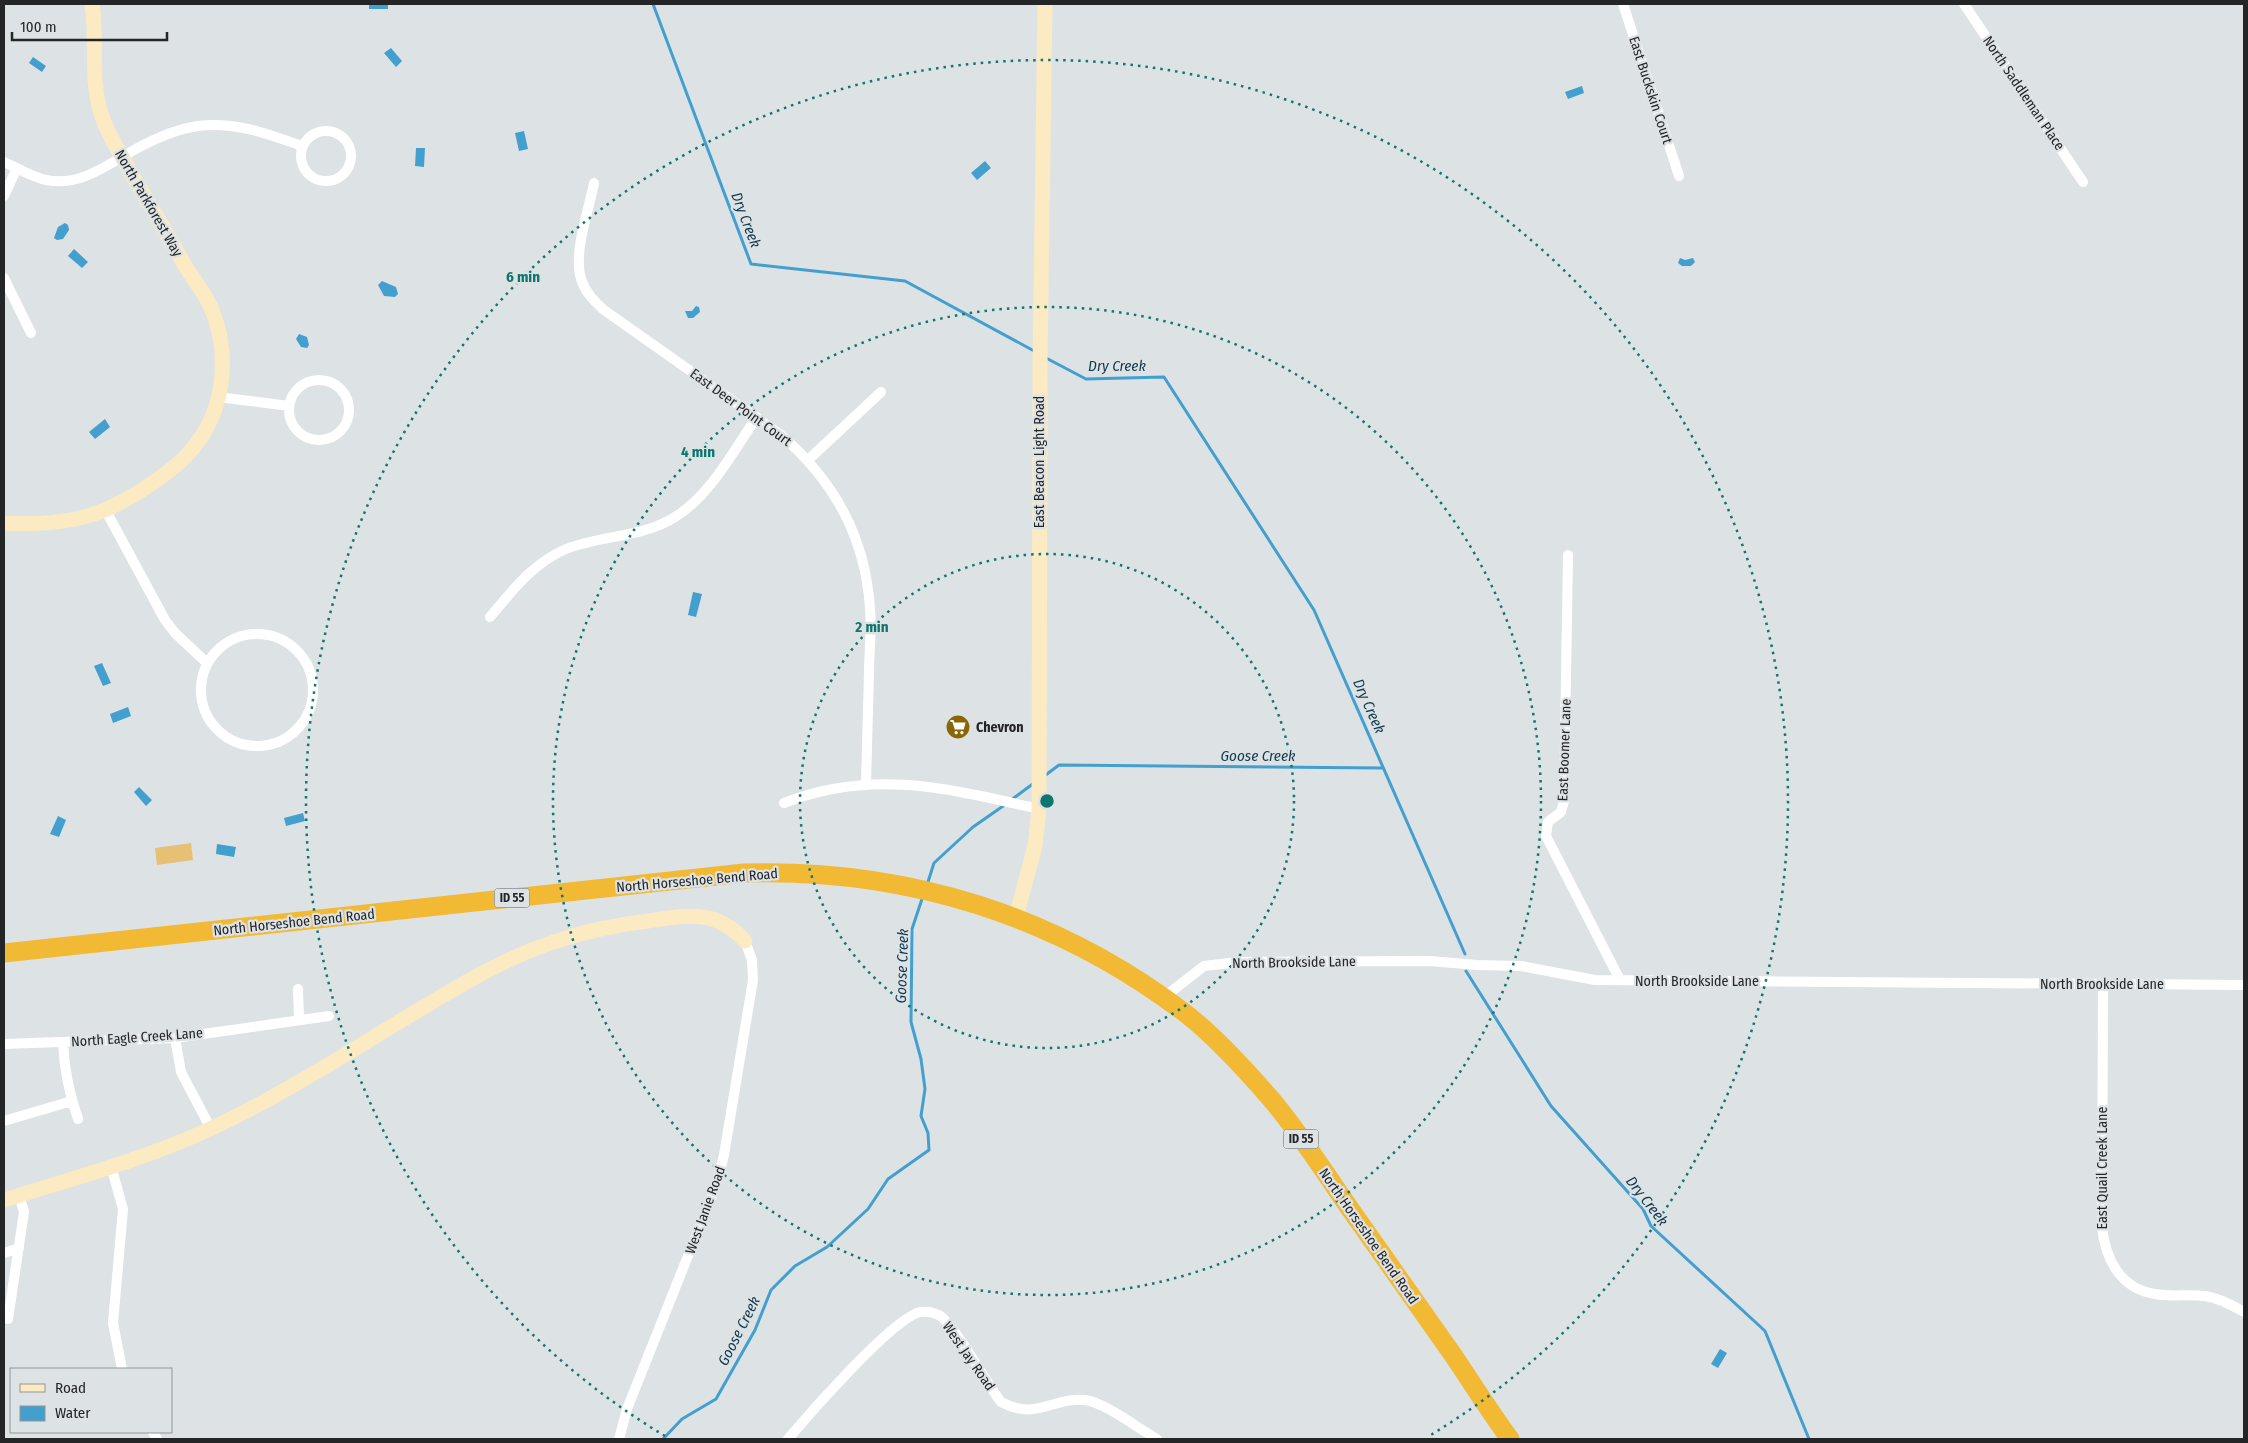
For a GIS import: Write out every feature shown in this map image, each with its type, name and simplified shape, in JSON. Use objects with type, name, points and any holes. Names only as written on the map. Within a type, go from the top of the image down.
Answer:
[{"type":"highway","name":"North Horseshoe Bend Road","points":[[4,952],[750,873],[832,874],[898,883],[954,897],[1016,917],[1095,956],[1137,980],[1186,1014],[1272,1100],[1510,1439]]},
{"type":"street","name":"North Parkforest Way","points":[[4,523],[44,524],[66,522],[106,510],[141,492],[184,458],[202,436],[218,397],[222,354],[220,338],[210,308],[108,133],[96,96],[92,4]]},
{"type":"street","name":"East Beacon Light Road","points":[[1016,917],[1035,846],[1039,809],[1040,368],[1045,4]]},
{"type":"street","name":"East Buckskin Court","points":[[1623,4],[1679,176]]},
{"type":"street","name":"North Saddleman Place","points":[[1964,4],[2083,182]]},
{"type":"street","points":[[4,162],[46,180],[70,181],[92,174],[169,134],[209,125],[244,128],[302,146]]},
{"type":"street","points":[[321,131],[337,133],[349,145],[350,162],[342,176],[326,181],[318,180],[305,170],[301,162],[302,146],[313,134],[321,131]]},
{"type":"street","points":[[4,196],[17,168]]},
{"type":"street","name":"East Deer Point Court","points":[[594,183],[580,249],[579,266],[586,291],[604,310],[781,434],[808,460],[839,502],[850,524],[859,546],[868,586],[870,611],[866,783]]},
{"type":"street","points":[[4,278],[30,333]]},
{"type":"street","points":[[325,380],[336,385],[347,398],[350,412],[344,428],[332,438],[314,441],[302,436],[289,418],[289,406],[293,395],[302,386],[313,381],[325,380]]},
{"type":"street","points":[[808,460],[881,392]]},
{"type":"street","points":[[218,397],[289,406]]},
{"type":"street","points":[[490,617],[525,576],[552,555],[583,544],[660,525],[688,508],[710,484],[757,418]]},
{"type":"street","points":[[106,510],[165,620],[175,633],[207,663]]},
{"type":"street","name":"East Boomer Lane","points":[[1568,555],[1564,800],[1561,812],[1548,822],[1546,836],[1620,980]]},
{"type":"street","points":[[262,633],[279,637],[293,646],[304,658],[311,674],[314,690],[311,707],[304,722],[292,735],[277,743],[260,747],[243,745],[227,739],[214,728],[205,713],[200,697],[201,680],[207,663],[216,650],[230,640],[246,634],[262,633]]},
{"type":"street","points":[[784,803],[806,794],[866,783],[938,787],[1039,809]]},
{"type":"street","points":[[4,1200],[176,1144],[211,1129],[274,1096],[464,983],[498,965],[547,944],[586,932],[624,924],[687,916],[707,917],[721,921],[734,929],[746,941]]},
{"type":"street","name":"West Janie Road","points":[[619,1439],[627,1409],[717,1183],[724,1155],[753,980],[752,960],[746,941]]},
{"type":"street","name":"North Brookside Lane","points":[[1163,998],[1204,966],[1238,962],[1430,961],[1521,966],[1595,980],[2244,985]]},
{"type":"street","name":"East Quail Creek Lane","points":[[2102,984],[2102,1227],[2104,1248],[2115,1270],[2131,1285],[2153,1294],[2205,1296],[2229,1303],[2244,1312]]},
{"type":"street","points":[[298,989],[299,1020]]},
{"type":"street","name":"North Eagle Creek Lane","points":[[4,1044],[175,1038],[329,1016]]},
{"type":"street","points":[[175,1038],[180,1072],[211,1129]]},
{"type":"street","points":[[63,1042],[64,1064],[78,1119]]},
{"type":"street","points":[[4,1121],[72,1100]]},
{"type":"street","points":[[111,1166],[123,1209],[113,1323],[122,1368]]},
{"type":"street","points":[[6,1318],[24,1212],[19,1195]]},
{"type":"street","points":[[4,1253],[19,1248]]},
{"type":"street","name":"West Jay Road","points":[[788,1439],[843,1378],[895,1328],[920,1312],[929,1312],[947,1321],[1002,1402],[1014,1408],[1024,1410],[1084,1400],[1098,1404],[1157,1439]]},
{"type":"shaded area","points":[[191,843],[193,860],[157,865],[155,848]]},
{"type":"water","points":[[369,4],[388,4],[388,9],[369,9]]},
{"type":"water","points":[[391,48],[402,61],[396,67],[384,53]]},
{"type":"water","points":[[33,57],[46,66],[42,72],[29,63]]},
{"type":"water","points":[[1582,86],[1584,93],[1568,99],[1565,92]]},
{"type":"water","points":[[524,131],[528,149],[519,151],[515,133]]},
{"type":"water","points":[[416,148],[425,148],[424,167],[415,166]]},
{"type":"water","points":[[985,161],[991,168],[977,180],[971,173]]},
{"type":"water","points":[[65,223],[68,225],[69,230],[63,239],[57,240],[54,238],[58,227]]},
{"type":"water","points":[[74,249],[88,262],[82,268],[68,256]]},
{"type":"water","points":[[1680,258],[1685,260],[1693,258],[1695,262],[1691,266],[1682,266],[1678,263]]},
{"type":"water","points":[[382,281],[396,287],[398,294],[395,297],[384,296],[378,285]]},
{"type":"water","points":[[696,306],[699,307],[700,312],[693,318],[688,318],[685,311],[692,311]]},
{"type":"water","points":[[299,334],[307,337],[309,345],[307,348],[301,347],[296,339]]},
{"type":"water","points":[[105,419],[110,427],[95,439],[89,432]]},
{"type":"water","points":[[693,592],[702,594],[696,617],[688,615]]},
{"type":"water","points":[[102,663],[111,683],[103,686],[94,666]]},
{"type":"water","points":[[128,707],[131,716],[113,723],[110,714]]},
{"type":"water","points":[[139,787],[152,800],[146,806],[134,792]]},
{"type":"water","points":[[303,813],[305,821],[286,826],[284,818]]},
{"type":"water","points":[[58,816],[66,820],[59,837],[50,834]]},
{"type":"water","points":[[217,844],[236,847],[234,857],[216,854]]},
{"type":"water","points":[[1720,1349],[1727,1353],[1718,1368],[1711,1364]]},
{"type":"waterway","name":"Dry Creek","points":[[653,4],[751,264],[905,281],[1036,352]]},
{"type":"waterway","name":"Dry Creek","points":[[1046,358],[1086,379],[1164,377],[1314,610],[1465,954]]},
{"type":"waterway","name":"Goose Creek","points":[[1043,777],[1059,765],[1382,768]]},
{"type":"waterway","name":"Goose Creek","points":[[1011,800],[1034,783]]},
{"type":"waterway","name":"Goose Creek","points":[[927,885],[934,863],[973,827],[1006,804]]},
{"type":"waterway","name":"Goose Creek","points":[[663,1439],[682,1419],[716,1399],[755,1330],[771,1290],[795,1266],[827,1247],[868,1209],[888,1179],[929,1150],[928,1133],[921,1116],[925,1089],[921,1059],[911,1022],[912,929],[923,896]]},
{"type":"waterway","name":"Dry Creek","points":[[1466,971],[1551,1106],[1643,1209],[1651,1226],[1765,1331],[1809,1439]]},
{"type":"place","name":"Chevron","points":[[958,727]]}]
